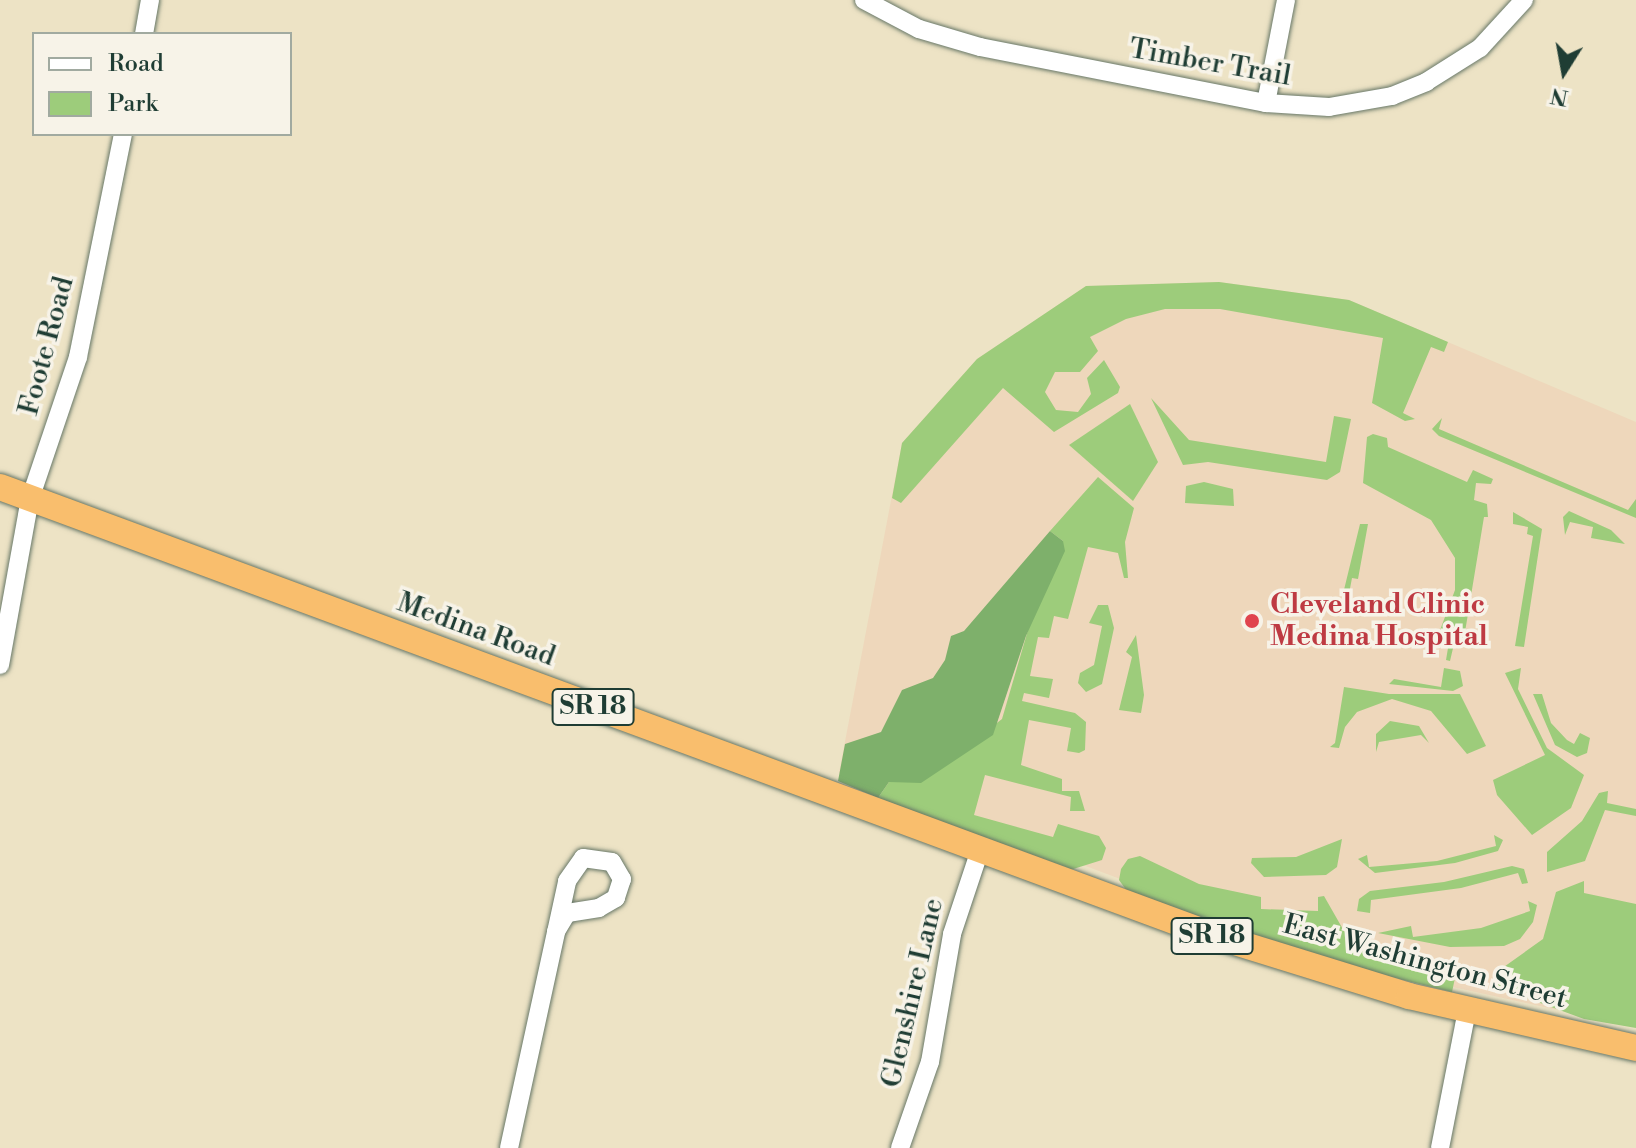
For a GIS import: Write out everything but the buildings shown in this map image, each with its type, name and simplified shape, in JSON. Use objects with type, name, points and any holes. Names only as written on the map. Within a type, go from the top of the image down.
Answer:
[{"type":"highway","name":"Medina Road","points":[[0,487],[929,831]]},
{"type":"highway","name":"East Washington Street","points":[[929,831],[1224,939],[1467,1010],[1636,1048]]},
{"type":"street","points":[[144,32],[150,0]]},
{"type":"street","name":"Timber Trail","points":[[864,0],[948,40],[1266,103],[1361,103],[1426,82],[1480,48],[1524,0]]},
{"type":"street","points":[[1266,103],[1286,0]]},
{"type":"street","name":"Foote Road","points":[[0,665],[30,499],[78,357],[123,136]]},
{"type":"street","name":"Glenshire Lane","points":[[900,1148],[930,1062],[952,934],[980,850]]},
{"type":"street","points":[[509,1148],[556,931]]},
{"type":"street","points":[[1440,1148],[1467,1010]]},
{"type":"shaded area","name":"Cleveland Clinic Medina Hospital","points":[[1219,282],[1349,300],[1636,422],[1636,1027],[1398,975],[1147,889],[839,773],[902,443],[977,359],[1086,286]]},
{"type":"green space","points":[[1219,282],[1349,300],[1448,342],[1444,352],[1431,347],[1403,413],[1415,419],[1405,421],[1372,403],[1383,338],[1220,309],[1165,309],[1126,319],[1090,337],[1098,351],[1080,372],[1055,372],[1045,392],[1056,410],[1078,412],[1091,394],[1087,378],[1104,360],[1120,387],[1118,393],[1054,432],[1003,388],[901,503],[892,498],[902,443],[977,359],[1086,286]]},
{"type":"green space","points":[[1151,398],[1189,440],[1326,462],[1334,416],[1351,419],[1340,472],[1327,480],[1208,462],[1183,465]]},
{"type":"green space","points":[[1130,404],[1158,462],[1133,501],[1069,445]]},
{"type":"green space","points":[[1442,418],[1439,429],[1628,510],[1636,499],[1636,518],[1439,436],[1432,429]]},
{"type":"green space","points":[[1373,434],[1387,438],[1388,447],[1467,482],[1473,470],[1493,479],[1491,484],[1476,483],[1474,500],[1487,504],[1488,517],[1484,517],[1464,638],[1454,644],[1450,661],[1446,660],[1449,642],[1436,641],[1455,590],[1455,558],[1431,520],[1363,483],[1367,437]]},
{"type":"green space","points":[[1098,477],[1134,508],[1125,542],[1128,578],[1124,578],[1118,553],[1088,547],[1068,619],[1054,616],[1049,638],[1038,637],[1030,676],[1053,679],[1049,698],[1024,693],[1022,701],[1075,713],[1086,722],[1085,750],[1079,753],[1067,751],[1071,728],[1029,720],[1021,765],[1062,779],[1062,791],[1079,791],[1085,811],[1070,811],[1071,797],[985,775],[974,815],[1053,837],[1058,824],[1099,836],[1106,848],[1102,860],[1070,870],[878,798],[889,782],[921,782],[1002,719],[1028,630],[1063,541],[1050,531]]},
{"type":"green space","points":[[1204,482],[1233,489],[1234,506],[1185,503],[1186,486]]},
{"type":"green space","points":[[1569,511],[1611,530],[1625,544],[1591,538],[1593,527],[1570,522],[1565,535],[1563,517]]},
{"type":"green space","points":[[1513,512],[1542,529],[1524,647],[1515,646],[1533,536],[1527,534],[1528,527],[1513,524]]},
{"type":"green space","points":[[1360,524],[1368,524],[1358,579],[1352,578],[1348,599],[1342,598]]},
{"type":"green space","points":[[1050,531],[1063,541],[1065,551],[1026,636],[993,735],[921,783],[889,782],[878,798],[838,781],[845,744],[881,732],[902,690],[933,678],[945,660],[951,636],[964,631]]},
{"type":"green space","points":[[1098,605],[1108,605],[1114,628],[1102,684],[1086,692],[1078,683],[1080,673],[1094,665],[1102,626],[1089,623]]},
{"type":"green space","points":[[1136,635],[1144,695],[1141,713],[1119,710],[1132,657],[1126,652]]},
{"type":"green space","points":[[1444,668],[1460,671],[1463,686],[1453,691],[1389,684],[1394,679],[1441,687]]},
{"type":"green space","points":[[1521,668],[1518,689],[1547,748],[1584,775],[1571,808],[1532,835],[1497,795],[1493,780],[1545,755],[1505,673]]},
{"type":"green space","points":[[1344,687],[1389,694],[1460,694],[1486,746],[1467,754],[1431,711],[1392,699],[1357,712],[1345,727],[1339,748],[1330,747],[1335,743]]},
{"type":"green space","points":[[1533,694],[1542,694],[1551,723],[1567,740],[1574,744],[1580,733],[1590,738],[1587,753],[1577,757],[1555,745]]},
{"type":"green space","points":[[1390,721],[1419,726],[1429,743],[1421,735],[1379,742],[1376,752],[1376,734]]},
{"type":"green space","points":[[1608,791],[1607,803],[1636,809],[1636,816],[1605,810],[1585,861],[1547,872],[1547,852],[1582,821],[1599,793]]},
{"type":"green space","points":[[1494,835],[1503,840],[1498,851],[1455,863],[1375,873],[1358,859],[1367,855],[1369,867],[1437,861],[1496,846]]},
{"type":"green space","points":[[1342,839],[1337,867],[1326,875],[1264,877],[1251,863],[1252,858],[1296,857]]},
{"type":"green space","points":[[1140,856],[1199,884],[1261,897],[1261,909],[1318,911],[1318,897],[1324,896],[1344,931],[1363,950],[1383,959],[1449,968],[1455,978],[1452,992],[1322,960],[1127,891],[1119,880],[1121,869],[1128,859]]},
{"type":"green space","points":[[1512,866],[1524,869],[1528,883],[1522,884],[1518,873],[1461,888],[1371,900],[1370,913],[1357,911],[1359,899],[1370,891],[1444,882]]},
{"type":"green space","points":[[1584,881],[1584,893],[1636,904],[1636,1028],[1584,1019],[1497,987],[1501,969],[1543,939],[1556,892]]},
{"type":"green space","points":[[1528,901],[1537,905],[1533,922],[1520,939],[1504,946],[1450,947],[1378,933],[1411,926],[1413,937],[1481,928],[1530,911]]},
{"type":"place","name":"Cleveland Clinic Medina Hospital","points":[[1252,621]]}]
